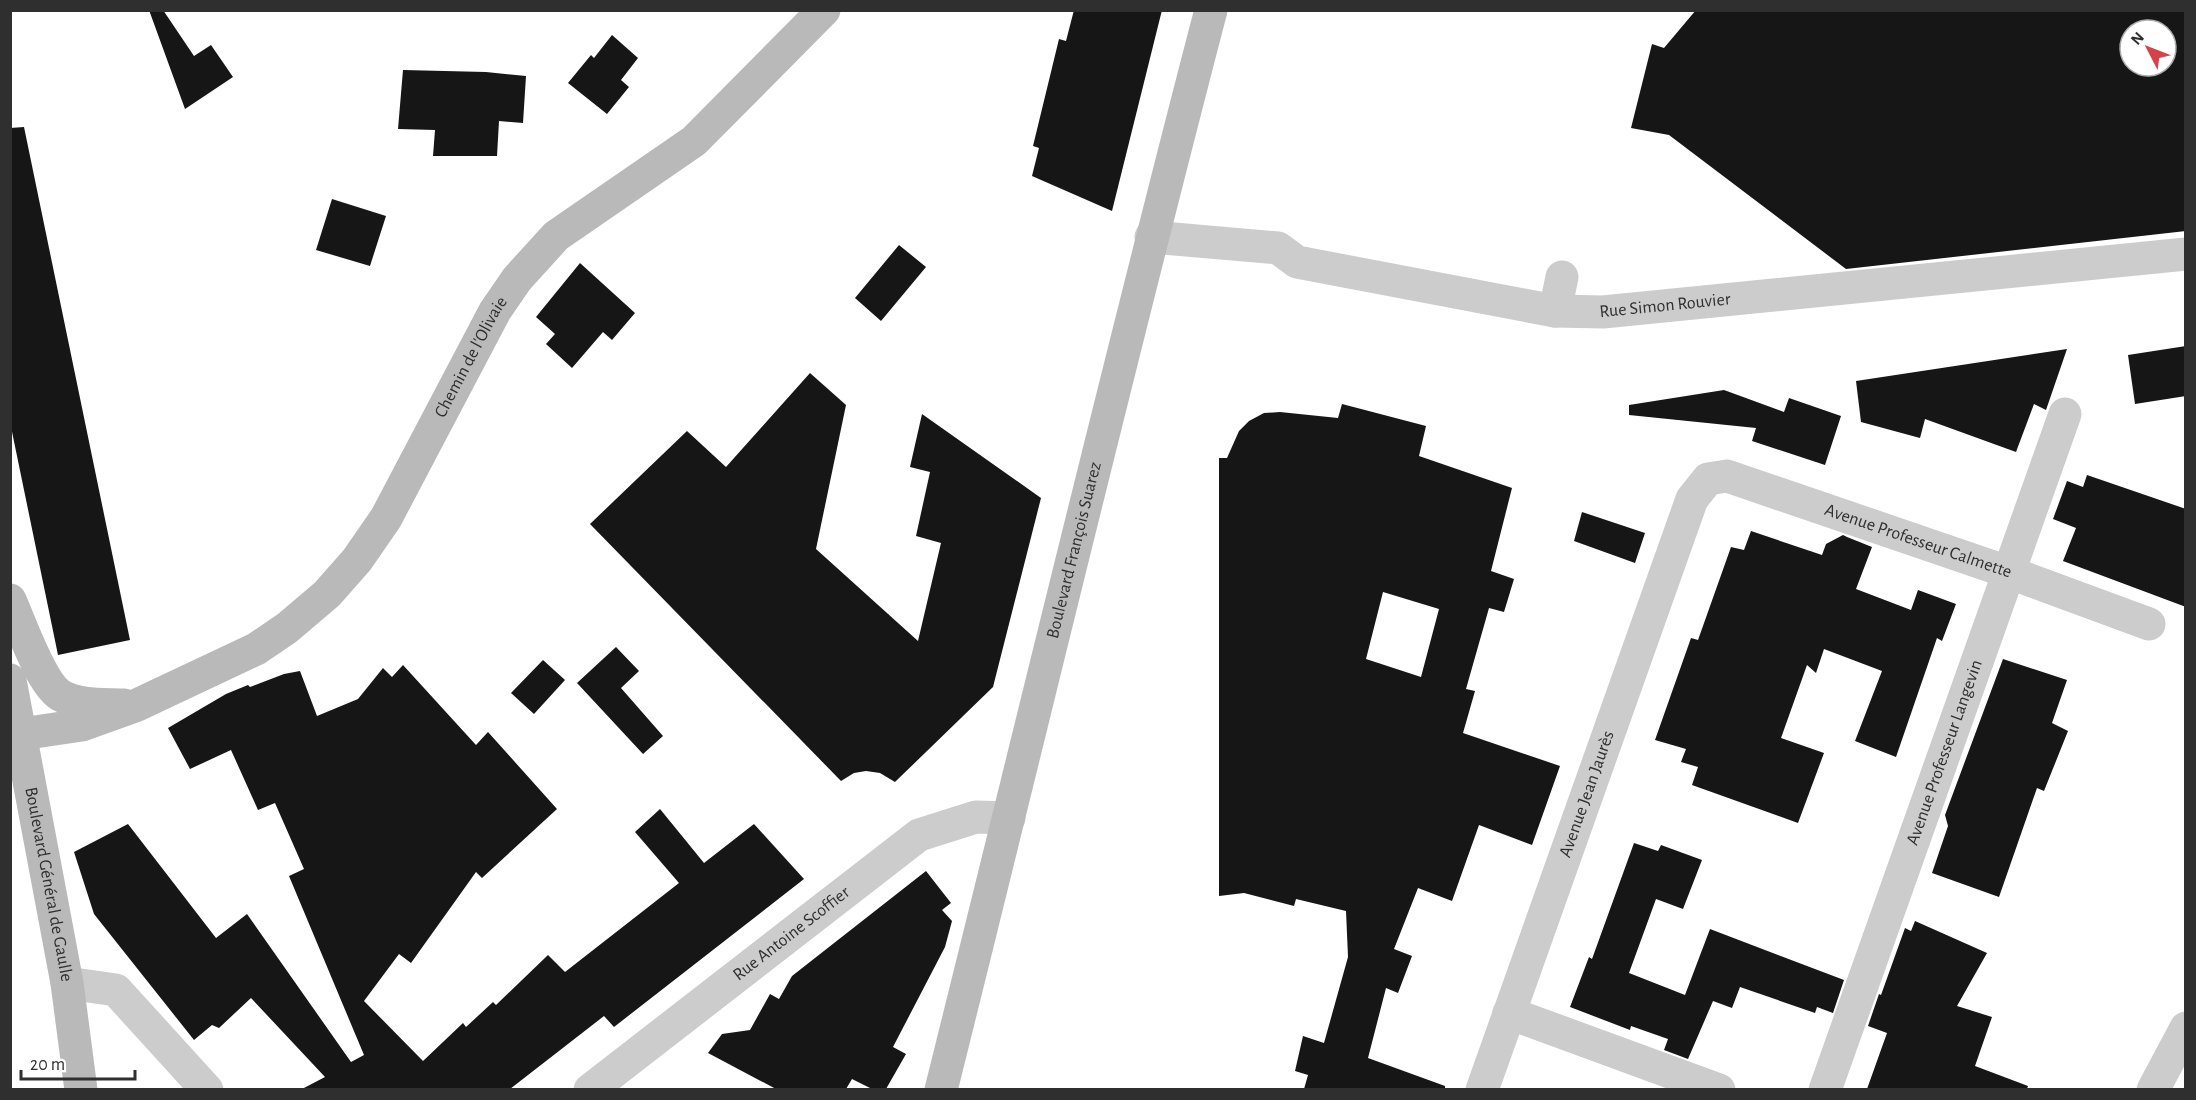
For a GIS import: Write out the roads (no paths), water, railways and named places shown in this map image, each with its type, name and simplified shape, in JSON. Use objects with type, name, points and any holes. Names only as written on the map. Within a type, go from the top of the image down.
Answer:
[{"type":"street","name":"Chemin de l'Olivaie","points":[[21,734],[82,725],[135,706],[256,649],[287,628],[327,594],[357,560],[386,518],[495,311],[517,279],[556,236],[694,141],[824,10]]},
{"type":"street","name":"Boulevard François Suarez","points":[[941,1089],[1151,237],[1211,10]]},
{"type":"street","name":"Rue Simon Rouvier","points":[[1151,237],[1278,248],[1297,262],[1555,311],[1603,312],[2186,254]]},
{"type":"street","points":[[1555,311],[1562,277]]},
{"type":"street","name":"Avenue Professeur Langevin","points":[[1825,1089],[2065,414]]},
{"type":"street","name":"Avenue Professeur Calmette","points":[[1692,499],[1708,479],[1727,476],[2007,572],[2150,624]]},
{"type":"street","name":"Avenue Jean Jaurès","points":[[1482,1089],[1692,499]]},
{"type":"street","name":"Chemin de l'Olivaie","points":[[10,600],[41,672],[59,694],[87,704],[135,706]]},
{"type":"street","name":"Boulevard Général de Gaulle","points":[[10,680],[67,983],[81,1089]]},
{"type":"street","name":"Rue Antoine Scoffier","points":[[590,1089],[919,835],[976,817],[1009,818]]},
{"type":"street","points":[[67,983],[116,990],[207,1089]]},
{"type":"street","points":[[1509,1013],[1719,1089]]},
{"type":"street","points":[[2153,1089],[2186,1028]]}]
